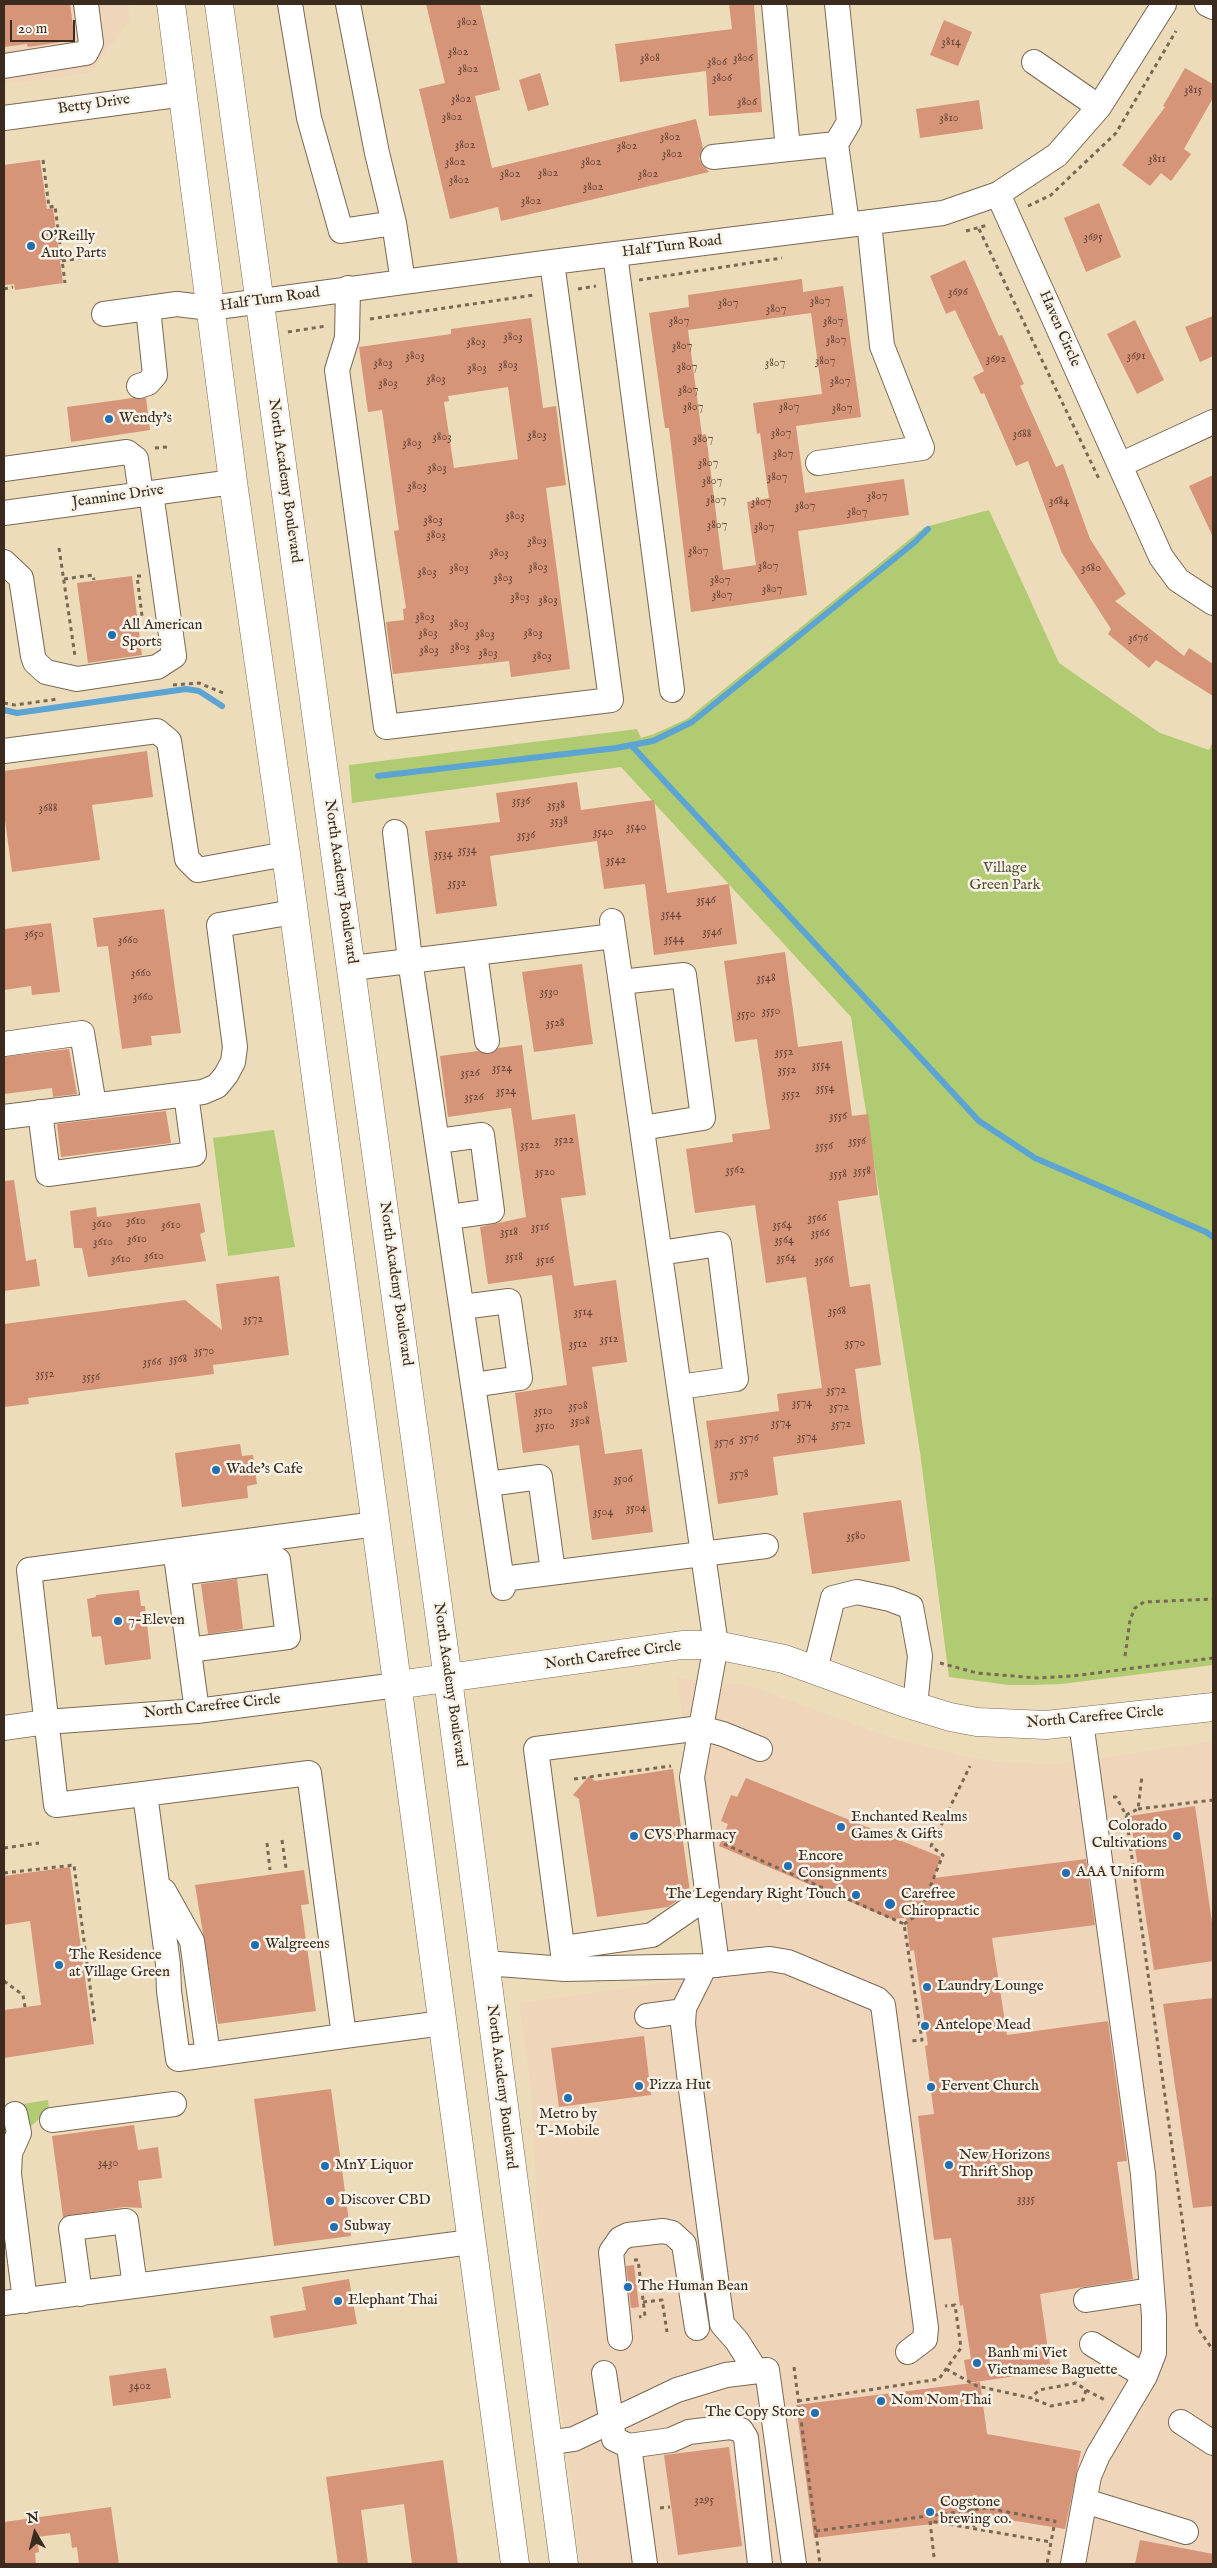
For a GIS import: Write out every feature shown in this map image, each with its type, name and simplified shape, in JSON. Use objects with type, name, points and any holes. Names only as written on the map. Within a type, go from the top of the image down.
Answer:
[{"type":"main road","points":[[171,4],[233,482],[286,854],[515,2564]]},
{"type":"main road","name":"North Academy Boulevard","points":[[219,4],[448,1679],[564,2564]]},
{"type":"main road","name":"North Carefree Circle","points":[[397,1685],[682,1645],[716,1645],[759,1652],[915,1706],[950,1717],[977,1722],[1046,1725],[1213,1707]]},
{"type":"street","points":[[4,66],[86,53],[91,44],[86,4]]},
{"type":"street","points":[[290,4],[309,118],[341,231],[394,223]]},
{"type":"street","points":[[348,4],[377,153],[394,223],[403,282]]},
{"type":"street","points":[[774,4],[788,149]]},
{"type":"street","points":[[818,463],[922,448],[882,346],[858,223],[836,144],[849,122],[837,4]]},
{"type":"street","name":"Half Turn Road","points":[[104,314],[177,304],[210,308],[348,288],[943,213],[998,194],[1057,155],[1099,107],[1164,4]]},
{"type":"street","points":[[1207,4],[1213,7]]},
{"type":"street","points":[[1034,62],[1099,107]]},
{"type":"street","name":"Betty Drive","points":[[4,118],[184,94]]},
{"type":"street","points":[[713,157],[836,144]]},
{"type":"street","name":"Haven Circle","points":[[998,194],[1161,557],[1178,580],[1213,603]]},
{"type":"street","points":[[615,254],[672,690]]},
{"type":"street","points":[[348,288],[347,338],[337,370],[386,728],[611,700],[552,262]]},
{"type":"street","points":[[139,386],[148,383],[155,375],[148,308]]},
{"type":"street","points":[[1120,465],[1213,422]]},
{"type":"street","points":[[4,469],[127,452],[136,459],[146,494],[174,656],[157,668],[77,679],[46,672],[35,662],[33,656],[21,578],[4,562]]},
{"type":"street","name":"Jeannine Drive","points":[[4,513],[233,482]]},
{"type":"street","points":[[4,751],[157,731],[169,741],[187,859],[198,870],[286,854]]},
{"type":"street","points":[[395,832],[410,960],[503,1583],[553,1572],[703,1552],[766,1546]]},
{"type":"street","points":[[4,1116],[203,1092],[217,1086],[233,1062],[235,1047],[219,926],[293,912]]},
{"type":"street","points":[[352,968],[475,953],[613,928],[716,1645],[694,1764],[692,1793],[707,1896],[711,1966],[684,2012],[683,2024],[722,2324],[737,2341],[756,2371]]},
{"type":"street","points":[[475,953],[488,1041]]},
{"type":"street","points":[[621,982],[684,975],[702,1118],[642,1128]]},
{"type":"street","points":[[4,1044],[82,1033],[94,1105]]},
{"type":"street","points":[[40,1112],[48,1174],[194,1154],[186,1094]]},
{"type":"street","points":[[438,1141],[482,1135],[492,1211],[449,1217]]},
{"type":"street","points":[[660,1253],[718,1244],[736,1379],[679,1387]]},
{"type":"street","points":[[462,1307],[509,1301],[520,1378],[473,1385]]},
{"type":"street","points":[[488,1484],[540,1477],[553,1572]]},
{"type":"street","points":[[344,2036],[309,1773],[56,1805],[29,1570],[177,1561],[276,1548],[376,1524]]},
{"type":"street","points":[[189,1650],[288,1637],[276,1548]]},
{"type":"street","points":[[177,1561],[197,1711]]},
{"type":"street","points":[[815,1670],[834,1598],[857,1592],[890,1599],[911,1607],[920,1656],[915,1706]]},
{"type":"street","name":"North Carefree Circle","points":[[4,1728],[46,1722],[197,1711],[397,1685]]},
{"type":"street","points":[[1073,2564],[1089,2476],[1098,2455],[1146,2376],[1154,2353],[1143,2174],[1081,1722]]},
{"type":"street","points":[[564,1958],[536,1749],[701,1728],[723,1734],[760,1750]]},
{"type":"street","points":[[145,1794],[178,2059],[443,2023]]},
{"type":"street","points":[[564,1958],[652,1935],[707,1896]]},
{"type":"street","points":[[485,1963],[564,1958],[711,1966],[770,1959],[788,1962],[877,1999],[883,2005],[926,2328],[926,2339],[908,2352]]},
{"type":"street","points":[[647,2016],[684,2012]]},
{"type":"street","points":[[52,2120],[174,2104]]},
{"type":"street","points":[[15,2114],[19,2133],[10,2153],[9,2174],[14,2302],[471,2242]]},
{"type":"street","points":[[80,2294],[71,2228],[126,2221],[135,2286]]},
{"type":"street","points":[[620,2338],[611,2260],[614,2245],[628,2235],[654,2232],[672,2234],[684,2244],[687,2250],[682,2330]]},
{"type":"street","points":[[1086,2300],[1151,2290]]},
{"type":"street","points":[[1092,2344],[1146,2376]]},
{"type":"street","points":[[547,2443],[574,2439],[677,2390],[726,2375],[767,2370],[794,2564]]},
{"type":"street","points":[[604,2373],[614,2439],[629,2446],[671,2440],[689,2432],[730,2427],[741,2430],[746,2438],[760,2564]]},
{"type":"street","points":[[1181,2422],[1213,2443]]},
{"type":"street","points":[[629,2446],[645,2564]]},
{"type":"street","points":[[1085,2501],[1186,2532]]},
{"type":"path","points":[[43,160],[49,207],[55,206],[65,283]]},
{"type":"path","points":[[62,261],[101,255]]},
{"type":"path","points":[[4,289],[13,287]]},
{"type":"path","points":[[59,548],[76,660]]},
{"type":"path","points":[[64,579],[93,575],[94,580]]},
{"type":"path","points":[[1126,1656],[1130,1620],[1135,1608],[1144,1602],[1213,1598]]},
{"type":"path","points":[[935,1662],[977,1673],[1037,1678],[1072,1676],[1213,1658]]},
{"type":"path","points":[[574,1779],[694,1764]]},
{"type":"path","points":[[904,1924],[919,1914],[943,1855],[931,1846],[970,1766]]},
{"type":"path","points":[[1138,1809],[1142,1776]]},
{"type":"path","points":[[1116,1797],[1126,1815],[1197,2327],[1213,2350]]},
{"type":"path","points":[[1126,1815],[1138,1809],[1213,1800]]},
{"type":"path","points":[[282,1840],[286,1868]]},
{"type":"path","points":[[4,1848],[39,1843]]},
{"type":"path","points":[[266,1843],[270,1870]]},
{"type":"path","points":[[723,1843],[904,1924]]},
{"type":"path","points":[[4,1873],[74,1865],[95,2024]]},
{"type":"path","points":[[904,1924],[922,2040],[906,2042]]},
{"type":"path","points":[[4,1980],[23,1994],[25,2007]]},
{"type":"path","points":[[798,2401],[939,2379],[961,2348],[954,2305],[945,2306],[943,2296]]},
{"type":"path","points":[[643,2302],[662,2300],[682,2330]]},
{"type":"path","points":[[794,2367],[820,2564]]},
{"type":"path","points":[[946,2369],[977,2386],[1031,2398],[1051,2406],[1083,2400],[1086,2390],[1076,2382],[1039,2390],[1031,2398]]},
{"type":"path","points":[[816,2531],[987,2508],[1055,2521],[1047,2564]]},
{"type":"path","points":[[972,2509],[974,2527]]},
{"type":"path","points":[[934,2558],[930,2520],[1051,2542]]},
{"type":"shaded area","points":[[4,4],[128,4],[130,19],[91,73],[4,84]]},
{"type":"shaded area","points":[[676,1678],[748,1685],[884,1735],[971,1758],[1009,1763],[1060,1764],[1213,1741],[1213,2564],[581,2564],[538,2229],[531,2089],[519,2003],[725,1974]]},
{"type":"green space","name":"Village Green Park","points":[[989,510],[1059,663],[1160,733],[1209,750],[1213,742],[1213,1665],[1061,1684],[1009,1685],[949,1677],[920,1452],[851,1017],[621,767],[352,803],[349,765],[637,729],[641,738],[687,719],[925,527]]},
{"type":"green space","points":[[274,1130],[295,1247],[228,1256],[213,1138]]},
{"type":"green space","points":[[48,2100],[49,2110],[31,2126],[4,2116],[4,2107]]},
{"type":"building","points":[[4,4],[70,4],[75,40],[28,47],[27,44],[4,47]]},
{"type":"building","points":[[426,4],[480,4],[500,90],[475,96],[492,168],[696,119],[703,148],[699,159],[709,172],[501,221],[498,207],[450,219],[419,89],[445,83]]},
{"type":"building","points":[[729,4],[754,4],[762,112],[709,116],[706,71],[620,82],[615,44],[732,29]]},
{"type":"building","points":[[944,20],[972,32],[958,66],[930,55]]},
{"type":"building","points":[[1185,68],[1213,84],[1213,98],[1184,149],[1191,154],[1171,181],[1161,173],[1150,186],[1122,165],[1165,107],[1163,106]]},
{"type":"building","points":[[540,73],[549,105],[528,111],[519,80]]},
{"type":"building","points":[[979,100],[983,129],[920,138],[916,109]]},
{"type":"building","name":"O'Reilly Auto Parts","points":[[40,160],[47,209],[53,208],[63,283],[15,290],[14,284],[4,285],[4,165]]},
{"type":"building","points":[[1099,203],[1121,257],[1086,272],[1064,218]]},
{"type":"building","points":[[965,260],[999,336],[1002,335],[1024,384],[1020,386],[1056,467],[1063,464],[1090,539],[1126,594],[1115,601],[1184,656],[1189,648],[1213,664],[1213,696],[1156,660],[1149,668],[1108,634],[1111,629],[1062,553],[1028,461],[1016,466],[984,393],[981,394],[973,377],[984,371],[955,310],[946,314],[930,276]]},
{"type":"building","points":[[802,279],[803,292],[843,286],[861,417],[796,426],[805,493],[904,479],[909,515],[798,531],[807,595],[691,612],[669,428],[665,428],[649,313],[689,307],[688,295]],"holes":[[[811,313],[822,394],[753,403],[757,434],[760,433],[769,498],[747,502],[756,565],[723,570],[706,434],[702,435],[688,330]]]},
{"type":"building","points":[[1213,316],[1213,356],[1200,362],[1185,327]]},
{"type":"building","points":[[531,318],[543,408],[556,406],[566,485],[546,488],[570,669],[511,677],[509,661],[393,674],[386,622],[404,620],[403,609],[406,608],[394,531],[399,530],[382,410],[368,412],[359,347],[451,334],[451,329]],"holes":[[[508,387],[518,459],[454,468],[444,402],[449,401],[448,396]]]},
{"type":"building","points":[[1135,320],[1164,380],[1137,394],[1107,334]]},
{"type":"building","name":"Wendy's","points":[[146,398],[150,430],[71,442],[67,407]]},
{"type":"building","points":[[1213,475],[1213,537],[1189,486]]},
{"type":"building","name":"All American Sports","points":[[132,576],[142,655],[88,663],[77,583]]},
{"type":"building","points":[[147,751],[153,797],[92,805],[100,860],[12,872],[4,813],[4,771]]},
{"type":"building","points":[[577,782],[581,810],[654,800],[667,893],[729,884],[737,944],[654,955],[645,884],[604,889],[597,841],[490,856],[497,906],[436,914],[425,831],[500,822],[496,793]]},
{"type":"building","points":[[164,909],[181,1033],[151,1036],[152,1045],[122,1049],[108,946],[97,947],[93,918]]},
{"type":"building","points":[[51,923],[60,992],[32,995],[31,986],[4,990],[4,929]]},
{"type":"building","points":[[785,952],[798,1047],[842,1041],[852,1116],[868,1114],[878,1195],[838,1201],[850,1287],[870,1284],[881,1365],[855,1369],[865,1444],[773,1457],[778,1495],[718,1504],[706,1421],[779,1411],[777,1394],[822,1388],[806,1277],[766,1283],[755,1205],[695,1213],[686,1149],[733,1142],[732,1134],[770,1129],[757,1039],[735,1042],[724,961]]},
{"type":"building","points":[[582,964],[593,1044],[534,1052],[522,972]]},
{"type":"building","points":[[522,1045],[532,1120],[575,1114],[586,1195],[561,1198],[574,1286],[616,1280],[627,1362],[592,1367],[605,1454],[642,1449],[653,1532],[592,1540],[579,1445],[523,1453],[515,1393],[567,1385],[552,1275],[488,1284],[480,1227],[526,1217],[511,1108],[448,1117],[440,1056],[478,1051],[489,1054],[498,1048]]},
{"type":"building","points":[[69,1049],[77,1094],[53,1097],[52,1088],[4,1094],[4,1057]]},
{"type":"building","points":[[166,1111],[171,1143],[61,1157],[57,1124]]},
{"type":"building","points":[[14,1180],[26,1261],[36,1259],[40,1286],[4,1291],[4,1181]]},
{"type":"building","points":[[200,1203],[205,1232],[200,1234],[206,1261],[88,1277],[82,1248],[74,1248],[70,1211],[96,1207],[97,1217]]},
{"type":"building","points":[[279,1276],[289,1355],[213,1365],[214,1374],[28,1398],[29,1404],[4,1407],[4,1324],[185,1300],[222,1330],[216,1284]]},
{"type":"building","name":"Wade's Cafe","points":[[240,1444],[242,1456],[253,1455],[257,1484],[247,1486],[248,1498],[182,1507],[175,1453]]},
{"type":"building","points":[[901,1500],[910,1561],[812,1574],[803,1513]]},
{"type":"building","name":"7-Eleven","points":[[237,1579],[243,1629],[208,1634],[201,1584]]},
{"type":"building","name":"7-Eleven","points":[[139,1590],[141,1606],[145,1606],[151,1659],[105,1665],[101,1636],[92,1637],[87,1599],[96,1597],[96,1595]]},
{"type":"building","name":"CVS Pharmacy","points":[[673,1769],[690,1892],[668,1907],[597,1917],[579,1799],[573,1795],[589,1776],[595,1781]]},
{"type":"building","points":[[746,1778],[941,1857],[934,1878],[1086,1859],[1095,1925],[992,1938],[1007,2035],[1108,2021],[1127,2161],[1117,2162],[1133,2279],[1040,2294],[1051,2371],[968,2383],[964,2360],[971,2359],[963,2305],[960,2306],[951,2238],[934,2240],[918,2116],[934,2114],[925,2046],[928,2045],[914,1950],[910,1951],[906,1918],[891,1919],[719,1846],[728,1824],[721,1821],[731,1795],[737,1797]]},
{"type":"building","points":[[1195,1806],[1213,1929],[1213,1961],[1154,1970],[1130,1816]]},
{"type":"building","name":"The Residence at Village Green","points":[[70,1867],[94,2044],[4,2058],[4,2010],[41,2005],[30,1921],[4,1925],[4,1876]]},
{"type":"building","name":"Walgreens","points":[[304,1870],[309,1904],[301,1905],[316,2011],[218,2024],[195,1885]]},
{"type":"building","points":[[1213,1998],[1213,2206],[1193,2208],[1163,2004]]},
{"type":"building","points":[[644,2036],[651,2095],[559,2107],[551,2048]]},
{"type":"building","points":[[331,2089],[351,2236],[274,2246],[254,2099]]},
{"type":"building","points":[[134,2125],[138,2150],[158,2147],[162,2178],[138,2181],[142,2208],[124,2207],[63,2217],[52,2136]]},
{"type":"building","points":[[634,2265],[639,2307],[631,2308],[626,2266]]},
{"type":"building","points":[[349,2279],[357,2324],[274,2338],[270,2316],[306,2310],[302,2287]]},
{"type":"building","points":[[166,2368],[171,2398],[113,2406],[109,2376]]},
{"type":"building","points":[[980,2382],[987,2434],[1081,2451],[1065,2529],[991,2517],[814,2538],[796,2405]]},
{"type":"building","points":[[729,2447],[742,2546],[678,2555],[664,2455]]},
{"type":"building","points":[[443,2460],[458,2564],[412,2564],[404,2504],[361,2510],[368,2564],[338,2564],[326,2477]]},
{"type":"building","points":[[111,2507],[119,2564],[79,2564],[77,2547],[72,2548],[70,2533],[37,2537],[39,2552],[35,2553],[36,2564],[4,2564],[4,2522]]},
{"type":"building","points":[[1140,2540],[1213,2554],[1213,2564],[1135,2564]]},
{"type":"waterway","points":[[378,776],[616,748],[653,741],[692,722],[915,542],[928,529]]},
{"type":"waterway","points":[[4,710],[17,713],[186,689],[199,691],[222,706]]},
{"type":"waterway","points":[[631,745],[979,1121],[1035,1158],[1206,1232],[1213,1237]]},
{"type":"place","name":"O'Reilly Auto Parts","points":[[31,246]]},
{"type":"place","name":"Wendy's","points":[[109,419]]},
{"type":"place","name":"All American Sports","points":[[112,635]]},
{"type":"place","name":"Wade's Cafe","points":[[216,1470]]},
{"type":"place","name":"7-Eleven","points":[[118,1621]]},
{"type":"place","name":"Enchanted Realms Games & Gifts","points":[[841,1827]]},
{"type":"place","name":"CVS Pharmacy","points":[[634,1836]]},
{"type":"place","name":"Colorado Cultivations","points":[[1177,1836]]},
{"type":"place","name":"Encore Consignments","points":[[788,1866]]},
{"type":"place","name":"AAA Uniform","points":[[1066,1873]]},
{"type":"place","name":"The Legendary Right Touch","points":[[856,1895]]},
{"type":"place","name":"Carefree Chiropractic","points":[[890,1904]]},
{"type":"place","name":"Walgreens","points":[[255,1945]]},
{"type":"place","name":"The Residence at Village Green","points":[[59,1965]]},
{"type":"place","name":"Laundry Lounge","points":[[927,1987]]},
{"type":"place","name":"Antelope Mead","points":[[925,2026]]},
{"type":"place","name":"Pizza Hut","points":[[639,2086]]},
{"type":"place","name":"Fervent Church","points":[[931,2087]]},
{"type":"place","name":"Metro by T-Mobile","points":[[568,2098]]},
{"type":"place","name":"New Horizons Thrift Shop","points":[[949,2165]]},
{"type":"place","name":"MnY Liquor","points":[[325,2166]]},
{"type":"place","name":"Discover CBD","points":[[330,2201]]},
{"type":"place","name":"Subway","points":[[334,2227]]},
{"type":"place","name":"The Human Bean","points":[[628,2287]]},
{"type":"place","name":"Elephant Thai","points":[[338,2301]]},
{"type":"place","name":"Banh mi Viet Vietnamese Baguette","points":[[977,2363]]},
{"type":"place","name":"Nom Nom Thai","points":[[881,2401]]},
{"type":"place","name":"The Copy Store","points":[[815,2413]]},
{"type":"place","name":"Cogstone brewing co.","points":[[930,2512]]}]
